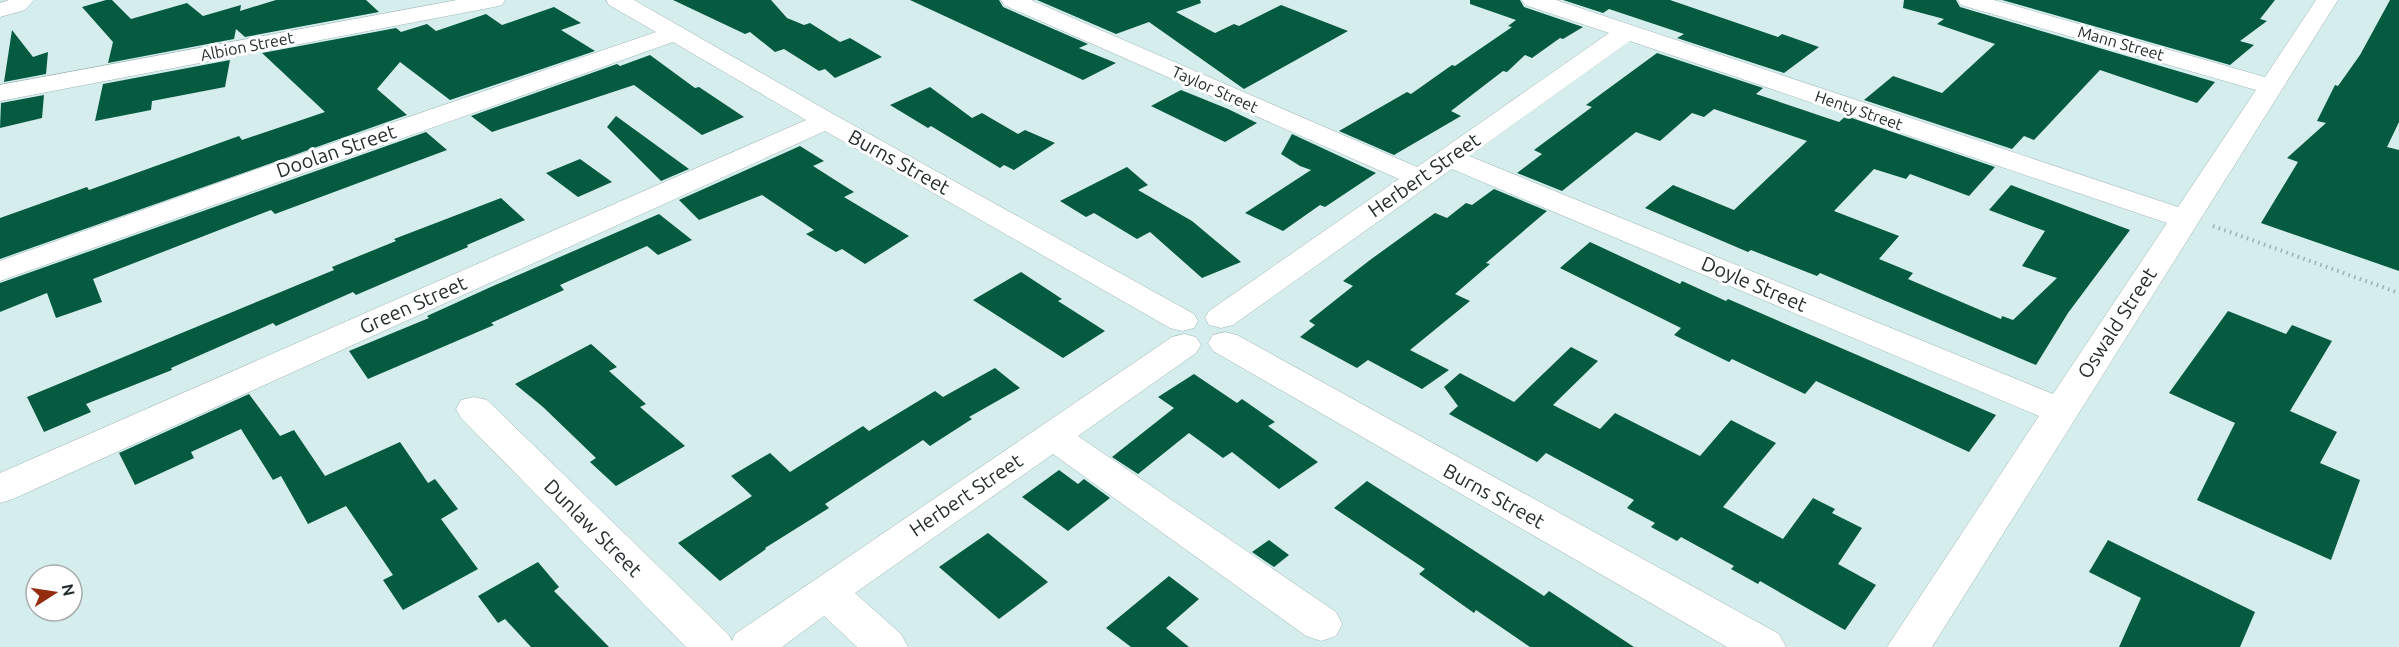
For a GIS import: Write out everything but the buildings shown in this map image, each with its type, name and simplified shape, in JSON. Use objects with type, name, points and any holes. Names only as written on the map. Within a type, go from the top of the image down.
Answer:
[{"type":"street","points":[[0,10],[17,5],[23,0]]},
{"type":"street","name":"Albion Street","points":[[0,93],[494,0]]},
{"type":"street","name":"Burns Street","points":[[617,0],[1183,333]]},
{"type":"street","name":"Taylor Street","points":[[1012,0],[1419,178]]},
{"type":"street","name":"Henty Street","points":[[1533,0],[2185,219]]},
{"type":"street","name":"Mann Street","points":[[1969,0],[2273,87]]},
{"type":"street","name":"Oswald Street","points":[[1910,647],[2060,411],[2328,0]]},
{"type":"street","name":"Herbert Street","points":[[1223,331],[1419,178],[1627,32]]},
{"type":"street","name":"Doolan Street","points":[[0,272],[273,173],[674,34]]},
{"type":"street","name":"Green Street","points":[[0,489],[826,121]]},
{"type":"street","name":"Doyle Street","points":[[1448,157],[2060,411]]},
{"type":"street","points":[[1183,333],[1192,348],[1210,349],[1223,331]]},
{"type":"street","name":"Burns Street","points":[[1223,331],[1764,647]]},
{"type":"street","name":"Herbert Street","points":[[750,647],[1053,436],[1183,333]]},
{"type":"street","name":"Dunlaw Street","points":[[474,409],[713,647]]},
{"type":"street","points":[[1053,436],[1321,624]]},
{"type":"street","points":[[826,592],[886,647]]},
{"type":"path","points":[[2226,230],[2399,292]]}]
